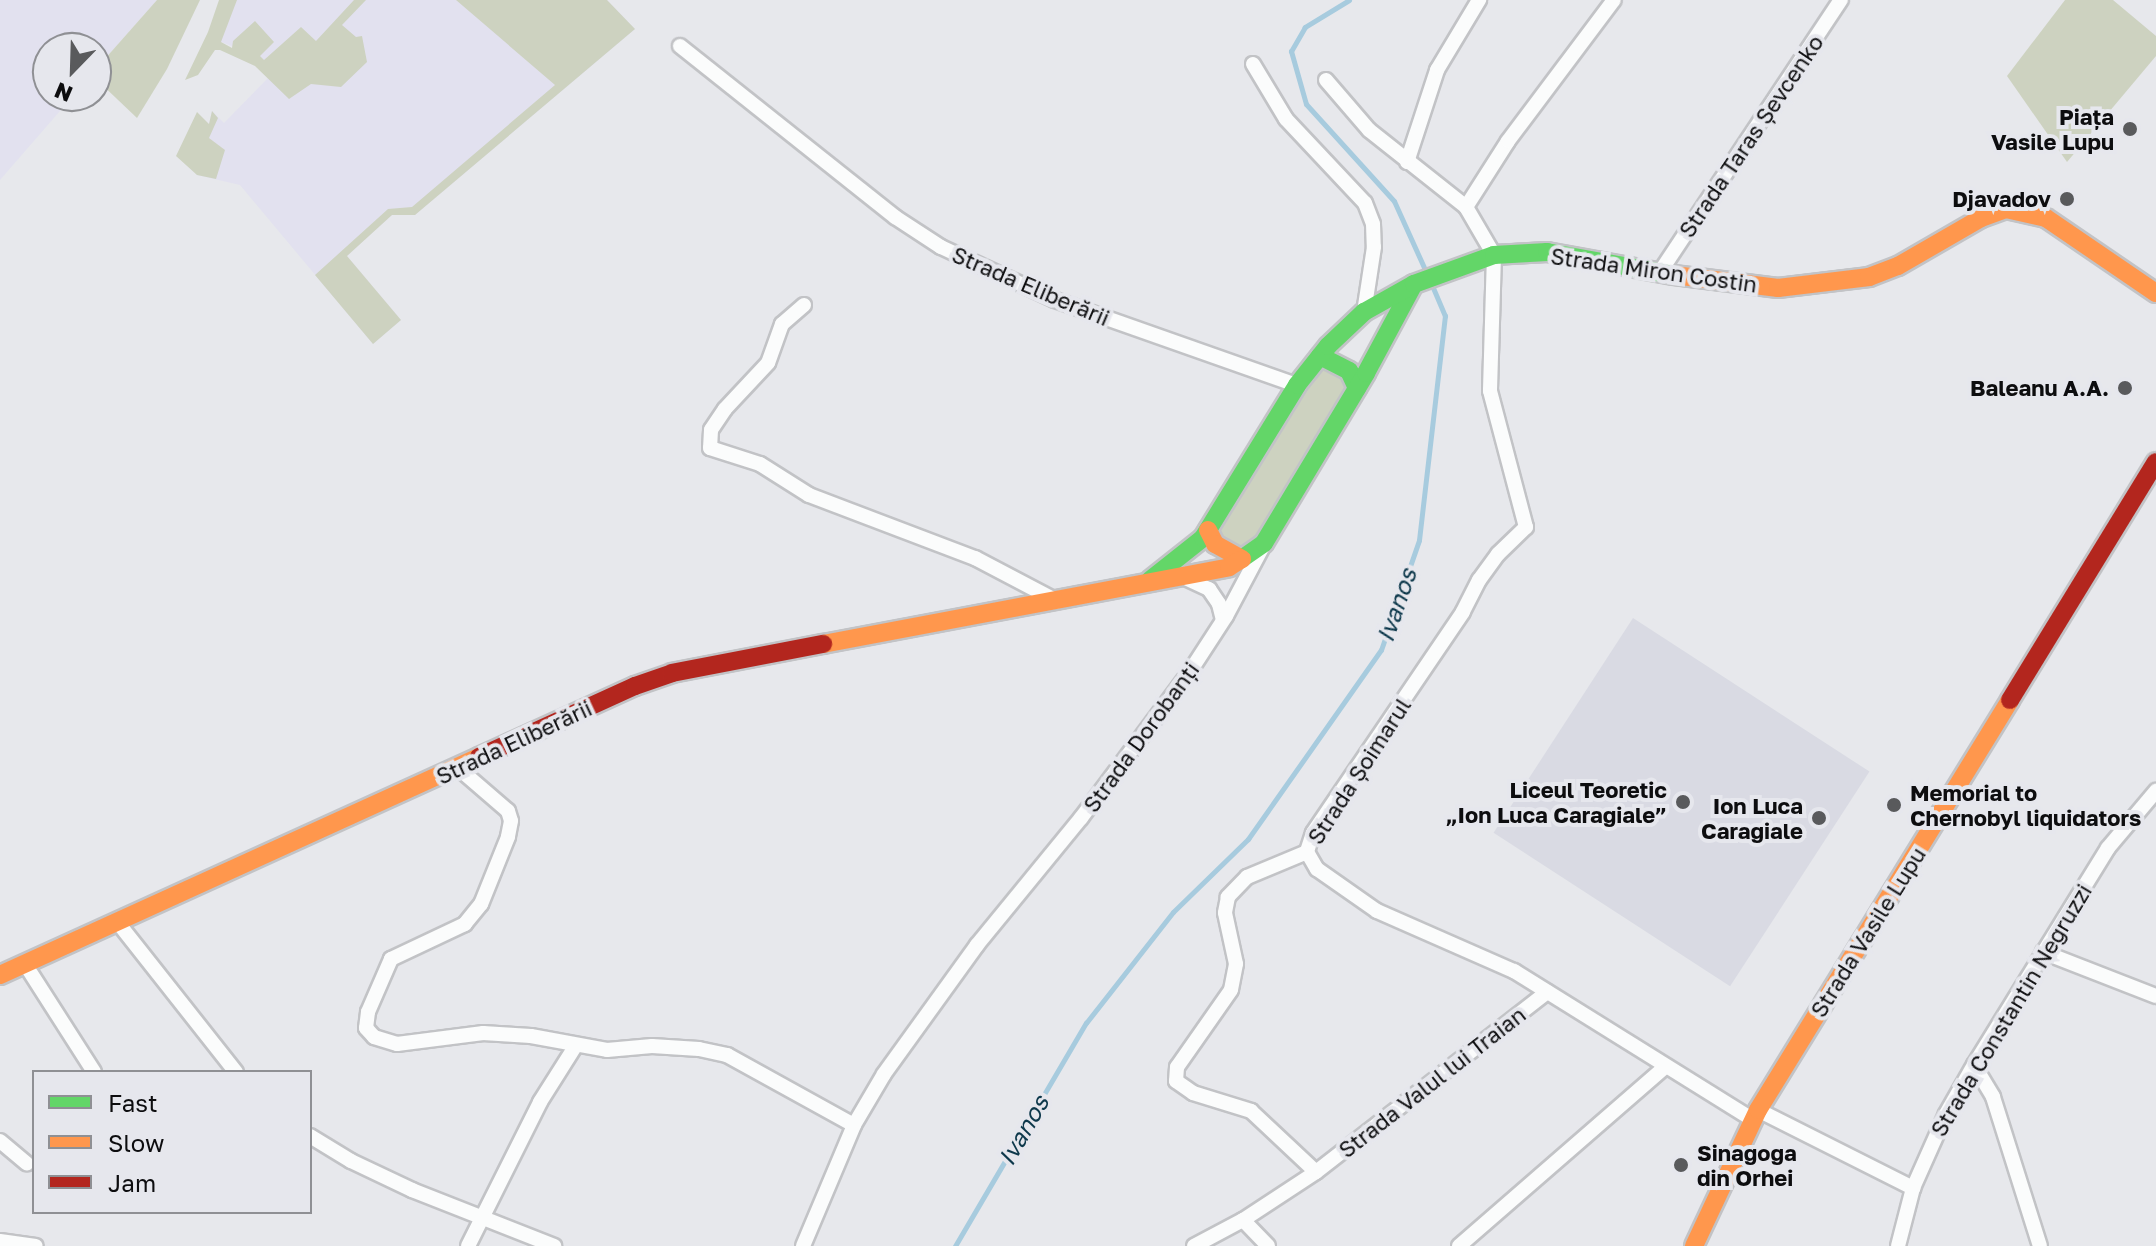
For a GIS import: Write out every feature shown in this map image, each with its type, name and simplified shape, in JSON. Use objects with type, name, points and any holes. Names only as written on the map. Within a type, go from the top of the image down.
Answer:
[{"type":"street","points":[[1407,162],[1437,70],[1479,0]]},
{"type":"street","points":[[1466,207],[1508,141],[1614,0]]},
{"type":"street","name":"Strada Taras Șevcenko","points":[[1660,272],[1841,0]]},
{"type":"street","name":"Strada Eliberării","points":[[680,46],[895,217],[941,247],[1055,300],[1297,385]]},
{"type":"street","points":[[1253,64],[1286,119],[1365,203],[1373,224],[1374,247],[1364,312]]},
{"type":"street","points":[[1326,80],[1369,130],[1466,207],[1494,255],[1414,284]]},
{"type":"street","name":"Strada Miron Costin","points":[[1494,255],[1547,252],[1717,283],[1778,288],[1869,277],[1898,266],[1981,218],[2006,209],[2046,218],[2156,293]]},
{"type":"street","name":"Strada Șoimarul","points":[[1494,255],[1490,391],[1526,527],[1498,554],[1479,580],[1463,612],[1313,833],[1307,852],[1317,869],[1377,911],[1514,971],[1664,1068],[1913,1188]]},
{"type":"street","name":"Strada Eliberării","points":[[1147,582],[1183,555],[1208,530],[1297,385],[1320,356],[1364,312],[1414,284]]},
{"type":"street","name":"Strada Dorobanți","points":[[803,1246],[854,1125],[884,1074],[977,945],[1026,889],[1129,755],[1223,620],[1264,543],[1357,388],[1414,284]]},
{"type":"street","points":[[804,305],[782,324],[768,363],[725,409],[711,430],[710,448],[760,464],[809,495],[975,558],[1057,601]]},
{"type":"street","points":[[1320,356],[1349,371],[1357,388]]},
{"type":"street","name":"Strada Vasile Lupu","points":[[1694,1246],[1756,1115],[2156,462]]},
{"type":"street","points":[[1208,530],[1215,544],[1242,559]]},
{"type":"street","name":"Strada Eliberării","points":[[0,975],[672,673],[1229,567],[1264,543]]},
{"type":"street","points":[[1181,577],[1209,589],[1219,604],[1223,620]]},
{"type":"street","points":[[457,767],[508,811],[511,821],[508,837],[481,904],[465,924],[391,959],[368,1012],[366,1028],[385,1043],[431,1042],[483,1033],[607,1050],[652,1046],[699,1049],[727,1055],[854,1125]]},
{"type":"street","name":"Strada Constantin Negruzzi","points":[[1898,1246],[1913,1188],[1946,1114],[2108,848],[2156,791]]},
{"type":"street","name":"Strada Valul lui Traian","points":[[1307,852],[1247,877],[1228,897],[1225,913],[1236,964],[1231,990],[1177,1067],[1176,1081],[1193,1093],[1251,1111],[1316,1172]]},
{"type":"street","points":[[119,924],[234,1070]]},
{"type":"street","points":[[2043,952],[2156,996]]},
{"type":"street","points":[[25,964],[93,1070]]},
{"type":"street","name":"Strada Valul lui Traian","points":[[1194,1246],[1243,1220],[1316,1172],[1547,992]]},
{"type":"street","points":[[468,1246],[540,1102],[576,1045]]},
{"type":"street","points":[[1974,1065],[1993,1097],[2040,1246]]},
{"type":"street","points":[[1459,1246],[1664,1068]]},
{"type":"street","points":[[312,1137],[363,1167],[554,1246]]},
{"type":"street","points":[[0,1141],[27,1164]]},
{"type":"street","points":[[1243,1220],[1268,1246]]},
{"type":"street","points":[[0,1241],[26,1245]]},
{"type":"shaded area","points":[[0,0],[157,0],[112,51],[112,32],[32,32],[32,112],[59,112],[0,180]]},
{"type":"shaded area","points":[[229,0],[607,0],[635,29],[415,215],[392,215],[347,256],[401,320],[373,344],[240,185],[197,175],[212,111],[224,123],[268,78],[237,48],[214,39]]},
{"type":"shaded area","name":"Liceul Teoretic „Ion Luca Caragiale”","points":[[1633,618],[1870,772],[1730,986],[1494,833]]},
{"type":"green space","points":[[157,0],[200,0],[167,69],[137,118],[112,94],[112,51]]},
{"type":"green space","points":[[219,0],[237,0],[221,42],[232,48],[233,41],[255,21],[274,42],[260,56],[264,60],[301,27],[316,41],[354,0],[366,0],[342,25],[356,37],[362,36],[367,62],[341,87],[311,84],[289,99],[255,66],[220,50],[215,50],[198,75],[185,80]]},
{"type":"green space","points":[[456,0],[607,0],[635,29],[415,215],[392,215],[347,256],[401,320],[373,344],[315,275],[388,209],[412,207],[555,85]]},
{"type":"green space","points":[[2065,0],[2113,0],[2156,36],[2156,56],[2067,162],[2007,76]]},
{"type":"green space","points":[[212,111],[218,118],[209,138],[225,150],[216,179],[197,175],[176,156],[197,112],[209,124]]},
{"type":"green space","points":[[1325,368],[1342,374],[1348,389],[1252,545],[1239,549],[1221,537],[1220,526],[1314,373]]},
{"type":"waterway","name":"Ivanos","points":[[1349,0],[1305,27],[1291,51],[1306,104],[1394,201],[1426,272]]},
{"type":"waterway","name":"Ivanos","points":[[955,1246],[1086,1023],[1173,912],[1248,839],[1381,650],[1419,540],[1445,316],[1430,281]]},
{"type":"traffic: fast","points":[[1150,580],[1203,538],[1297,385],[1328,346],[1364,312],[1414,284],[1494,255],[1547,252],[1674,275]]},
{"type":"traffic: fast","points":[[1240,560],[1264,543],[1366,373],[1414,284]]},
{"type":"traffic: fast","points":[[1320,356],[1349,371],[1357,388]]},
{"type":"traffic: slow","points":[[1674,275],[1778,288],[1869,277],[1898,266],[1981,218],[2006,209],[2046,218],[2156,293]]},
{"type":"traffic: slow","points":[[1208,530],[1215,544],[1242,559]]},
{"type":"traffic: slow","points":[[823,644],[1229,567],[1240,560]]},
{"type":"traffic: slow","points":[[1694,1246],[1758,1110],[2010,700]]},
{"type":"traffic: slow","points":[[0,975],[479,757]]},
{"type":"traffic: jam","points":[[2010,700],[2156,462]]},
{"type":"traffic: jam","points":[[479,757],[635,686],[672,673],[823,644]]},
{"type":"place","name":"Piața Vasile Lupu","points":[[2130,129]]},
{"type":"place","name":"Djavadov","points":[[2067,199]]},
{"type":"place","name":"Baleanu A.A.","points":[[2125,388]]},
{"type":"place","name":"Liceul Teoretic „Ion Luca Caragiale”","points":[[1683,802]]},
{"type":"place","name":"Memorial to Chernobyl liquidators","points":[[1894,805]]},
{"type":"place","name":"Ion Luca Caragiale","points":[[1819,818]]},
{"type":"place","name":"Sinagoga din Orhei","points":[[1681,1165]]}]
